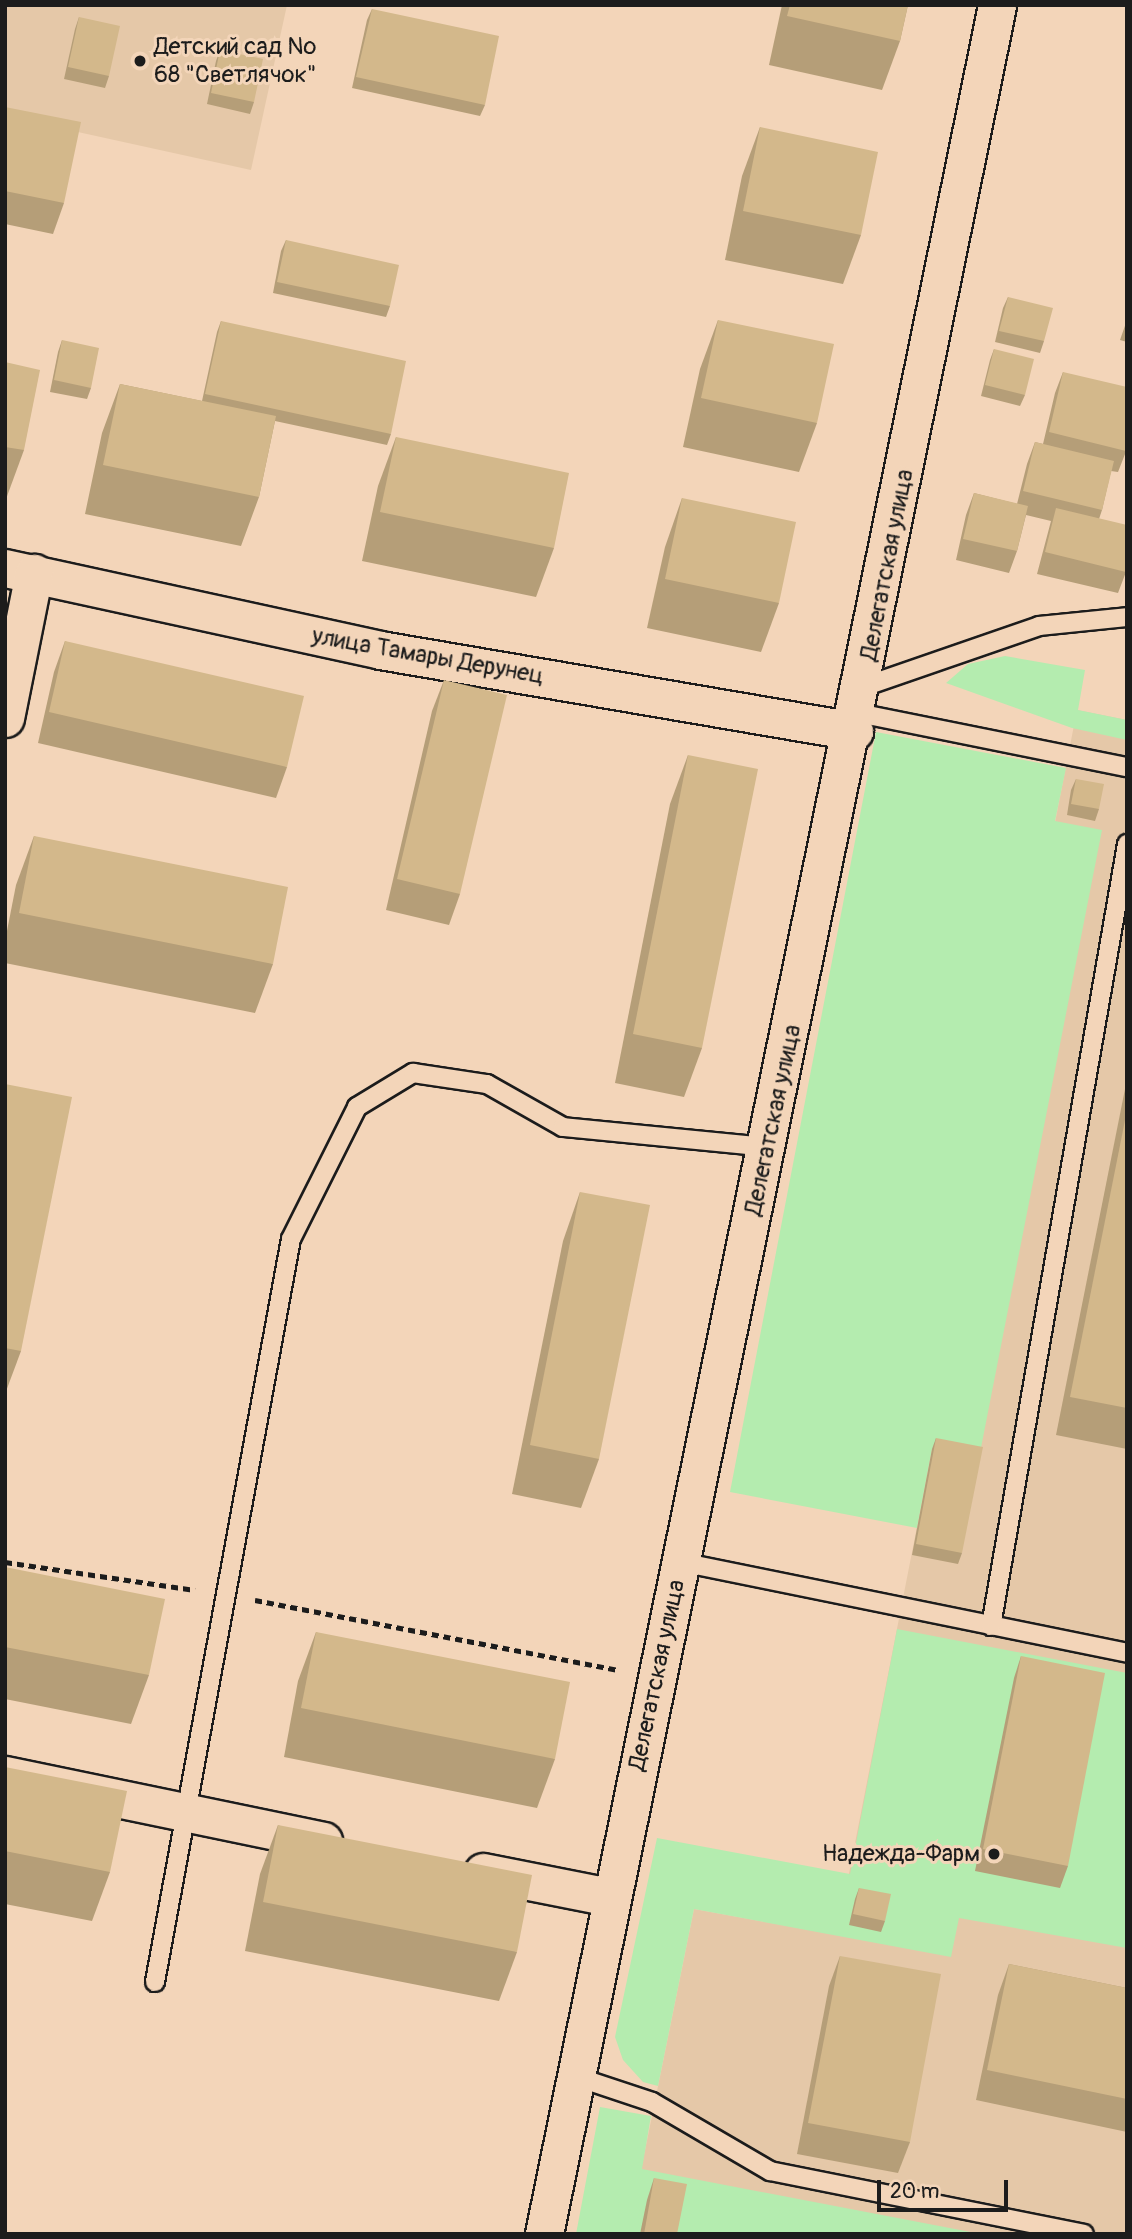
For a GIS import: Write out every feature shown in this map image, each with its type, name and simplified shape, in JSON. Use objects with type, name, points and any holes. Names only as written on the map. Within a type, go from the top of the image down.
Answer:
[{"type":"street","name":"Делегатская улица","points":[[544,2234],[608,1897],[681,1562],[858,710],[997,5]]},
{"type":"street","name":"улица Тамары Дерунец","points":[[20,570],[380,650],[858,710]]},
{"type":"street","points":[[5,718],[20,570]]},
{"type":"street","points":[[5,1775],[362,1849]]},
{"type":"street","points":[[444,1865],[608,1897]]},
{"type":"lane","points":[[858,710],[1039,626],[1127,617]]},
{"type":"lane","points":[[858,710],[1127,767]]},
{"type":"lane","points":[[990,1626],[1127,844]]},
{"type":"lane","points":[[155,1982],[183,1814],[291,1239],[357,1107],[413,1073],[487,1084],[563,1126],[767,1147]]},
{"type":"lane","points":[[681,1562],[1127,1653]]},
{"type":"lane","points":[[574,2076],[652,2102],[770,2171],[1084,2234]]},
{"type":"path","points":[[5,1562],[210,1592]]},
{"type":"path","points":[[251,1599],[656,1677]]},
{"type":"shaded area","name":"Детский сад № 68 \"Светлячок\"","points":[[5,5],[287,5],[251,170],[5,116]]},
{"type":"shaded area","points":[[1077,710],[1127,720],[1127,2234],[628,2234],[694,1909],[837,1935]]},
{"type":"green space","points":[[1005,656],[1085,670],[1078,710],[1127,720],[1127,740],[1072,728],[946,683],[968,664]]},
{"type":"green space","points":[[876,732],[1066,768],[1055,821],[1102,830],[979,1458],[932,1449],[917,1528],[730,1492]]},
{"type":"green space","points":[[897,1629],[1127,1673],[1127,1948],[959,1918],[951,1957],[694,1909],[658,2086],[643,2082],[623,2060],[615,2037],[657,1838],[850,1874]]},
{"type":"green space","points":[[600,2107],[651,2116],[642,2169],[981,2234],[576,2234]]},
{"type":"building","points":[[790,5],[908,5],[900,41],[787,16]]},
{"type":"building","points":[[372,9],[499,36],[485,105],[356,77]]},
{"type":"building","points":[[79,17],[120,26],[109,76],[68,67]]},
{"type":"building","points":[[220,50],[263,59],[254,102],[211,93]]},
{"type":"building","points":[[5,107],[81,122],[64,203],[5,191]]},
{"type":"building","points":[[760,127],[878,152],[861,235],[743,211]]},
{"type":"building","points":[[286,240],[399,265],[390,306],[277,282]]},
{"type":"building","points":[[1008,297],[1053,308],[1044,341],[999,331]]},
{"type":"building","points":[[718,320],[834,344],[817,423],[701,398]]},
{"type":"building","points":[[221,321],[406,361],[391,434],[205,394]]},
{"type":"building","points":[[62,340],[99,348],[91,388],[54,380]]},
{"type":"building","points":[[994,349],[1034,359],[1025,395],[985,385]]},
{"type":"building","points":[[5,362],[40,370],[24,450],[5,447]]},
{"type":"building","points":[[1063,372],[1127,387],[1126,451],[1049,432]]},
{"type":"building","points":[[120,384],[276,416],[259,497],[103,465]]},
{"type":"building","points":[[396,437],[569,473],[554,548],[380,512]]},
{"type":"building","points":[[1035,442],[1114,461],[1102,510],[1023,491]]},
{"type":"building","points":[[974,493],[1028,506],[1017,551],[963,539]]},
{"type":"building","points":[[682,498],[796,522],[779,603],[665,579]]},
{"type":"building","points":[[1056,508],[1127,525],[1126,572],[1045,552]]},
{"type":"building","points":[[65,641],[304,696],[287,767],[49,712]]},
{"type":"building","points":[[444,680],[507,695],[460,894],[397,879]]},
{"type":"building","points":[[688,755],[758,769],[702,1048],[633,1034]]},
{"type":"building","points":[[1076,779],[1104,784],[1099,809],[1071,804]]},
{"type":"building","points":[[34,836],[288,887],[273,964],[19,913]]},
{"type":"building","points":[[5,1084],[72,1097],[21,1351],[5,1348]]},
{"type":"building","points":[[1127,1110],[1127,1408],[1070,1397]]},
{"type":"building","points":[[580,1192],[650,1205],[599,1459],[530,1445]]},
{"type":"building","points":[[936,1438],[983,1447],[962,1553],[916,1544]]},
{"type":"building","points":[[5,1567],[165,1599],[149,1675],[5,1647]]},
{"type":"building","points":[[316,1632],[570,1682],[555,1759],[301,1708]]},
{"type":"building","points":[[1021,1656],[1105,1673],[1068,1866],[983,1849]]},
{"type":"building","points":[[5,1767],[127,1791],[110,1872],[5,1851]]},
{"type":"building","points":[[278,1825],[532,1875],[517,1952],[263,1902]]},
{"type":"building","points":[[859,1888],[891,1894],[885,1921],[853,1914]]},
{"type":"building","points":[[840,1956],[941,1974],[910,2142],[808,2123]]},
{"type":"building","points":[[1009,1964],[1127,1988],[1127,2099],[987,2070]]},
{"type":"building","points":[[654,2178],[687,2184],[677,2234],[644,2234]]},
{"type":"place","name":"Детский сад № 68 \"Светлячок\"","points":[[140,61]]},
{"type":"place","name":"Надежда-Фарм","points":[[994,1854]]}]
